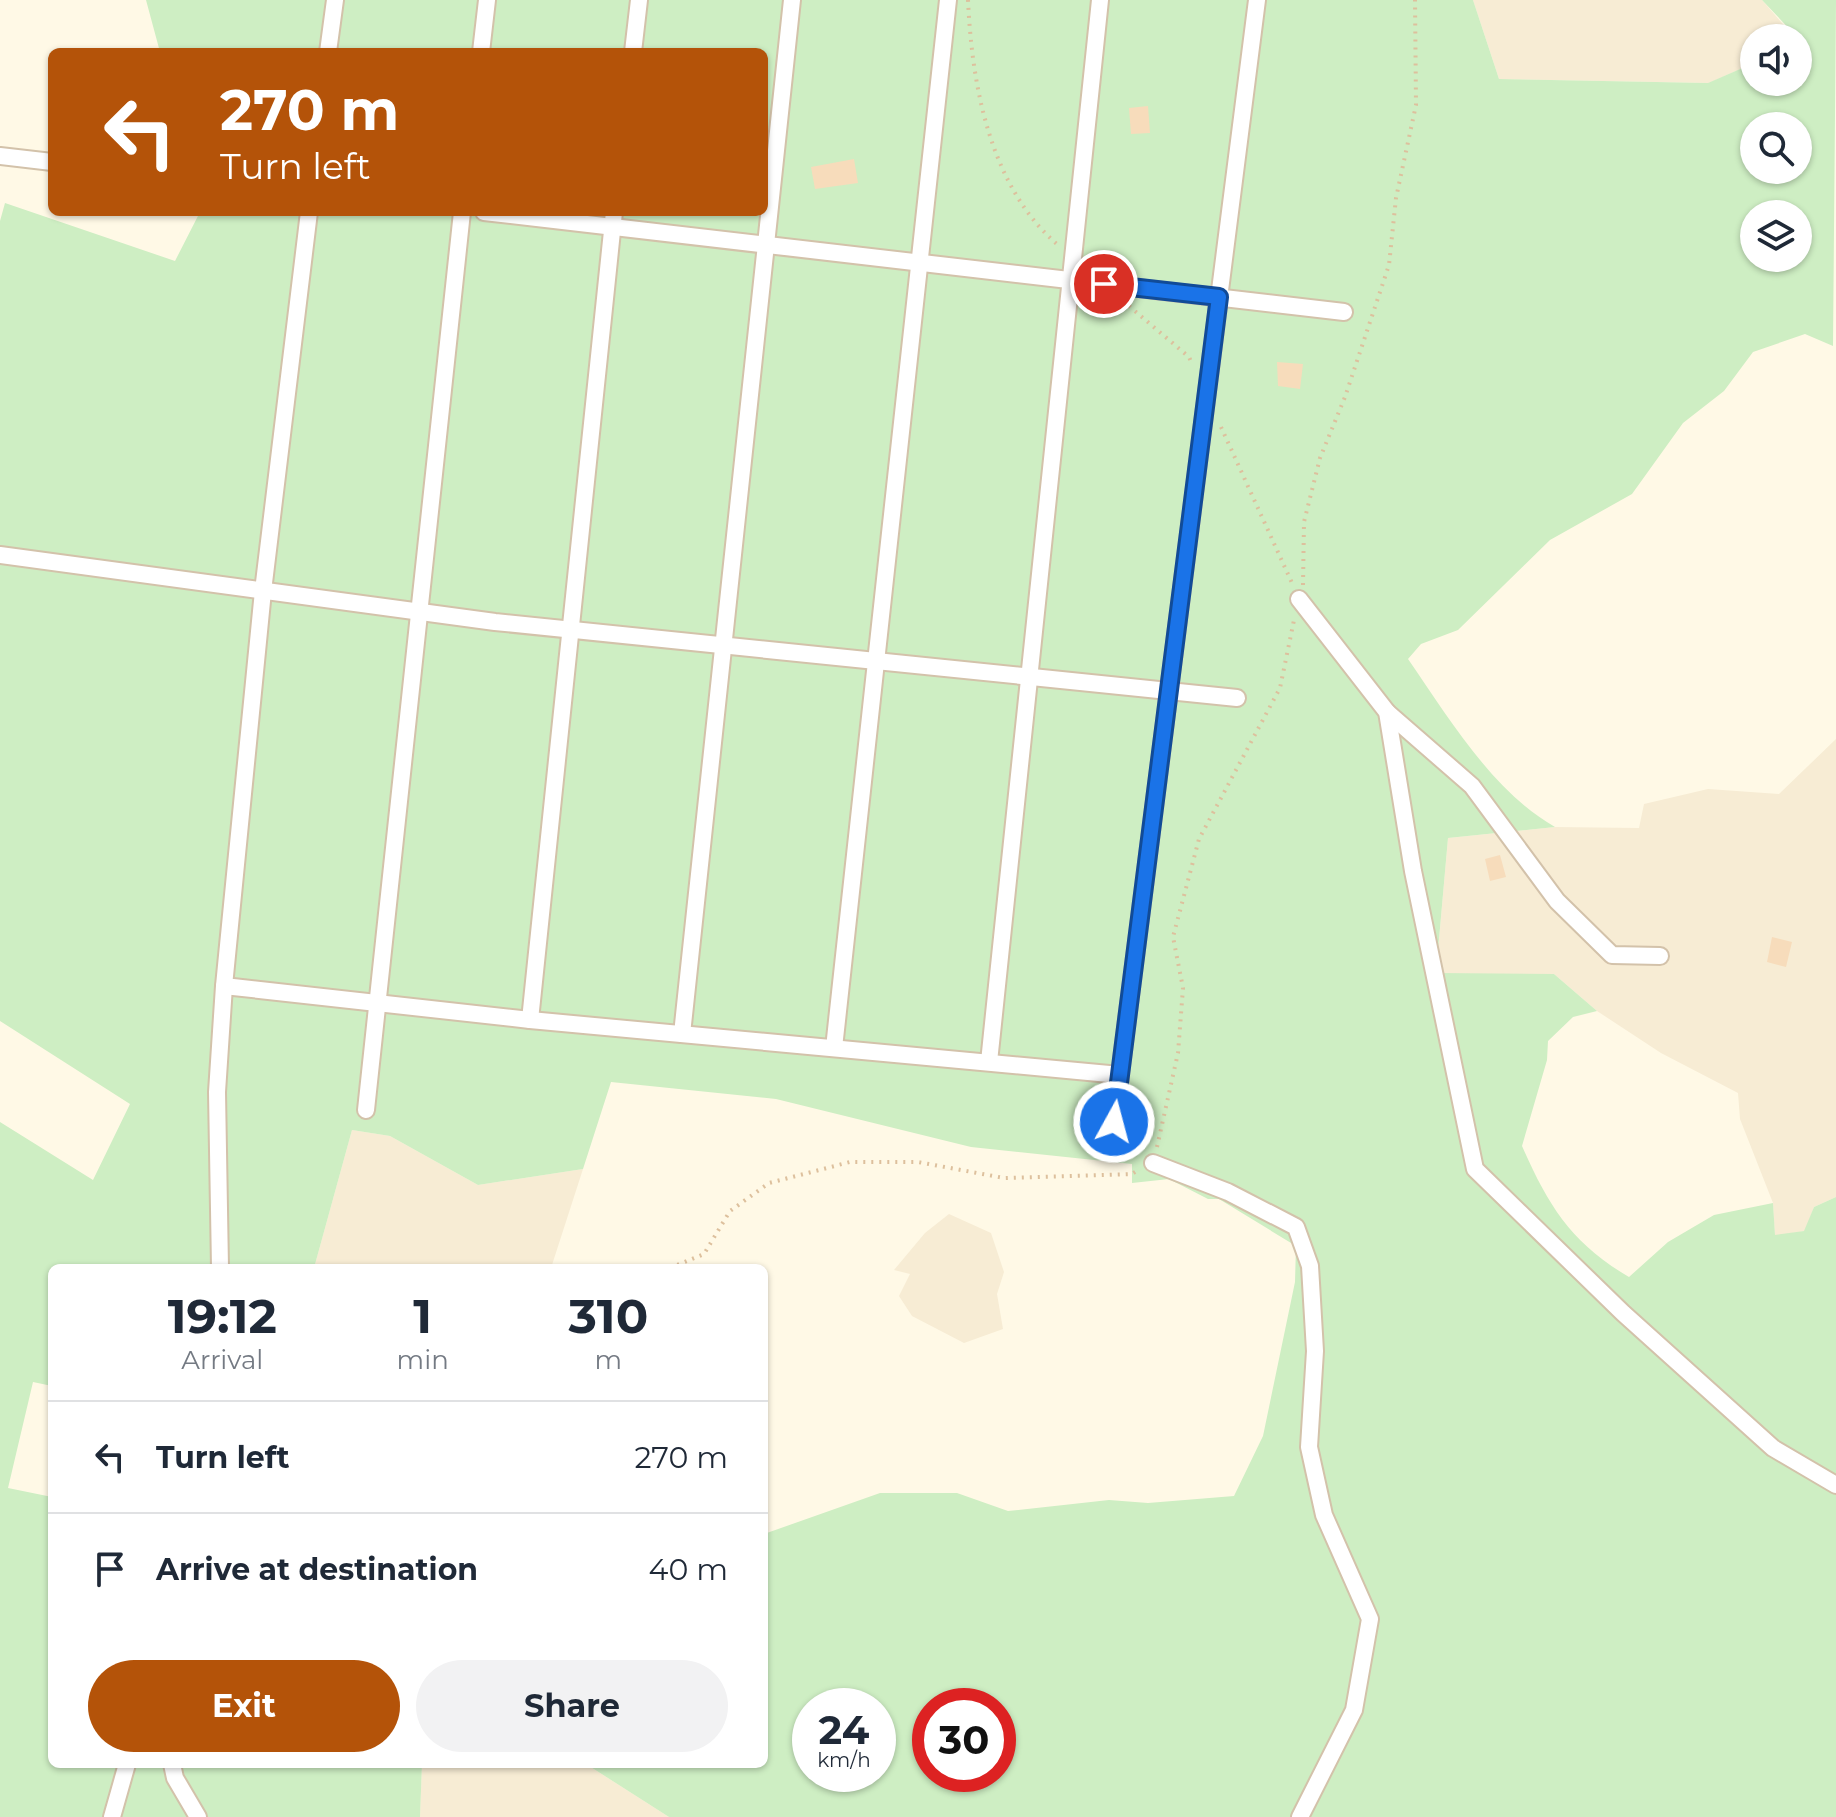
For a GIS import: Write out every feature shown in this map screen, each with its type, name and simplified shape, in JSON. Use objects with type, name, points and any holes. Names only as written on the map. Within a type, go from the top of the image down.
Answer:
[{"type":"street","points":[[329,48],[335,0]]},
{"type":"street","points":[[481,48],[487,0]]},
{"type":"street","points":[[633,48],[639,0]]},
{"type":"street","points":[[682,1034],[792,0]]},
{"type":"street","points":[[834,1048],[948,0]]},
{"type":"street","points":[[989,1062],[1074,280],[1100,0]]},
{"type":"street","points":[[1114,1122],[1257,0]]},
{"type":"street","points":[[0,156],[48,162]]},
{"type":"street","points":[[220,1264],[217,1092],[224,986],[263,591],[309,216]]},
{"type":"street","points":[[366,1110],[462,216]]},
{"type":"street","points":[[558,216],[613,219],[765,245],[1344,312]]},
{"type":"street","points":[[530,1020],[613,219]]},
{"type":"street","points":[[0,555],[570,630],[1237,698]]},
{"type":"street","points":[[1299,599],[1387,712],[1472,786],[1557,901],[1612,955],[1660,956]]},
{"type":"street","points":[[1387,712],[1413,871],[1475,1169],[1623,1313],[1773,1448],[1836,1485]]},
{"type":"street","points":[[224,986],[530,1020],[1120,1075]]},
{"type":"street","points":[[1153,1163],[1228,1192],[1296,1227],[1310,1266],[1315,1351],[1309,1447],[1324,1515],[1370,1619],[1354,1710],[1300,1817]]},
{"type":"street","points":[[112,1817],[126,1768]]},
{"type":"street","points":[[173,1768],[175,1778],[198,1817]]},
{"type":"shaded area","points":[[1473,0],[1762,0],[1783,24],[1740,24],[1740,69],[1709,83],[1499,79]]},
{"type":"shaded area","points":[[1836,739],[1836,1197],[1814,1207],[1805,1231],[1775,1236],[1773,1203],[1740,1119],[1738,1093],[1661,1053],[1597,1011],[1554,974],[1436,974],[1448,838],[1555,827],[1639,828],[1644,804],[1708,789],[1779,794]]},
{"type":"shaded area","points":[[352,1130],[390,1136],[478,1185],[583,1169],[552,1264],[315,1264]]},
{"type":"shaded area","points":[[949,1214],[991,1233],[1004,1272],[997,1294],[1003,1329],[964,1343],[912,1316],[899,1296],[910,1274],[894,1270],[925,1233]]},
{"type":"shaded area","points":[[422,1768],[592,1768],[669,1817],[420,1817]]},
{"type":"green space","points":[[146,0],[1473,0],[1499,79],[1708,83],[1740,69],[1740,96],[1812,96],[1812,24],[1785,24],[1762,0],[1836,0],[1833,346],[1805,334],[1753,352],[1724,391],[1683,423],[1632,494],[1550,540],[1458,630],[1421,644],[1408,659],[1456,729],[1492,774],[1532,812],[1555,827],[1448,838],[1436,973],[1554,974],[1597,1011],[1573,1017],[1548,1041],[1547,1060],[1522,1146],[1542,1187],[1564,1221],[1591,1250],[1629,1277],[1668,1242],[1714,1215],[1773,1203],[1775,1235],[1804,1231],[1814,1207],[1836,1197],[1836,1817],[669,1817],[592,1768],[768,1768],[768,1533],[880,1493],[957,1493],[1008,1511],[1109,1500],[1148,1503],[1234,1496],[1263,1436],[1295,1282],[1296,1246],[1219,1199],[1208,1199],[1169,1179],[1132,1183],[1132,1164],[971,1147],[776,1099],[611,1082],[583,1169],[478,1185],[390,1136],[352,1130],[315,1264],[48,1264],[48,1385],[33,1382],[8,1488],[48,1496],[48,1768],[422,1768],[420,1817],[0,1817],[0,1122],[93,1180],[130,1104],[0,1021],[0,221],[5,203],[175,261],[198,216],[768,216],[768,48],[159,48]]},
{"type":"building","points":[[1148,106],[1150,133],[1131,134],[1129,108]]},
{"type":"building","points":[[854,159],[858,183],[815,189],[811,167]]},
{"type":"building","points":[[1277,362],[1303,364],[1300,389],[1278,386]]},
{"type":"building","points":[[1500,855],[1506,877],[1490,881],[1485,859]]},
{"type":"building","points":[[1772,937],[1792,942],[1786,967],[1767,962]]},
{"type":"route","points":[[1104,284],[1219,297],[1114,1122]]}]
